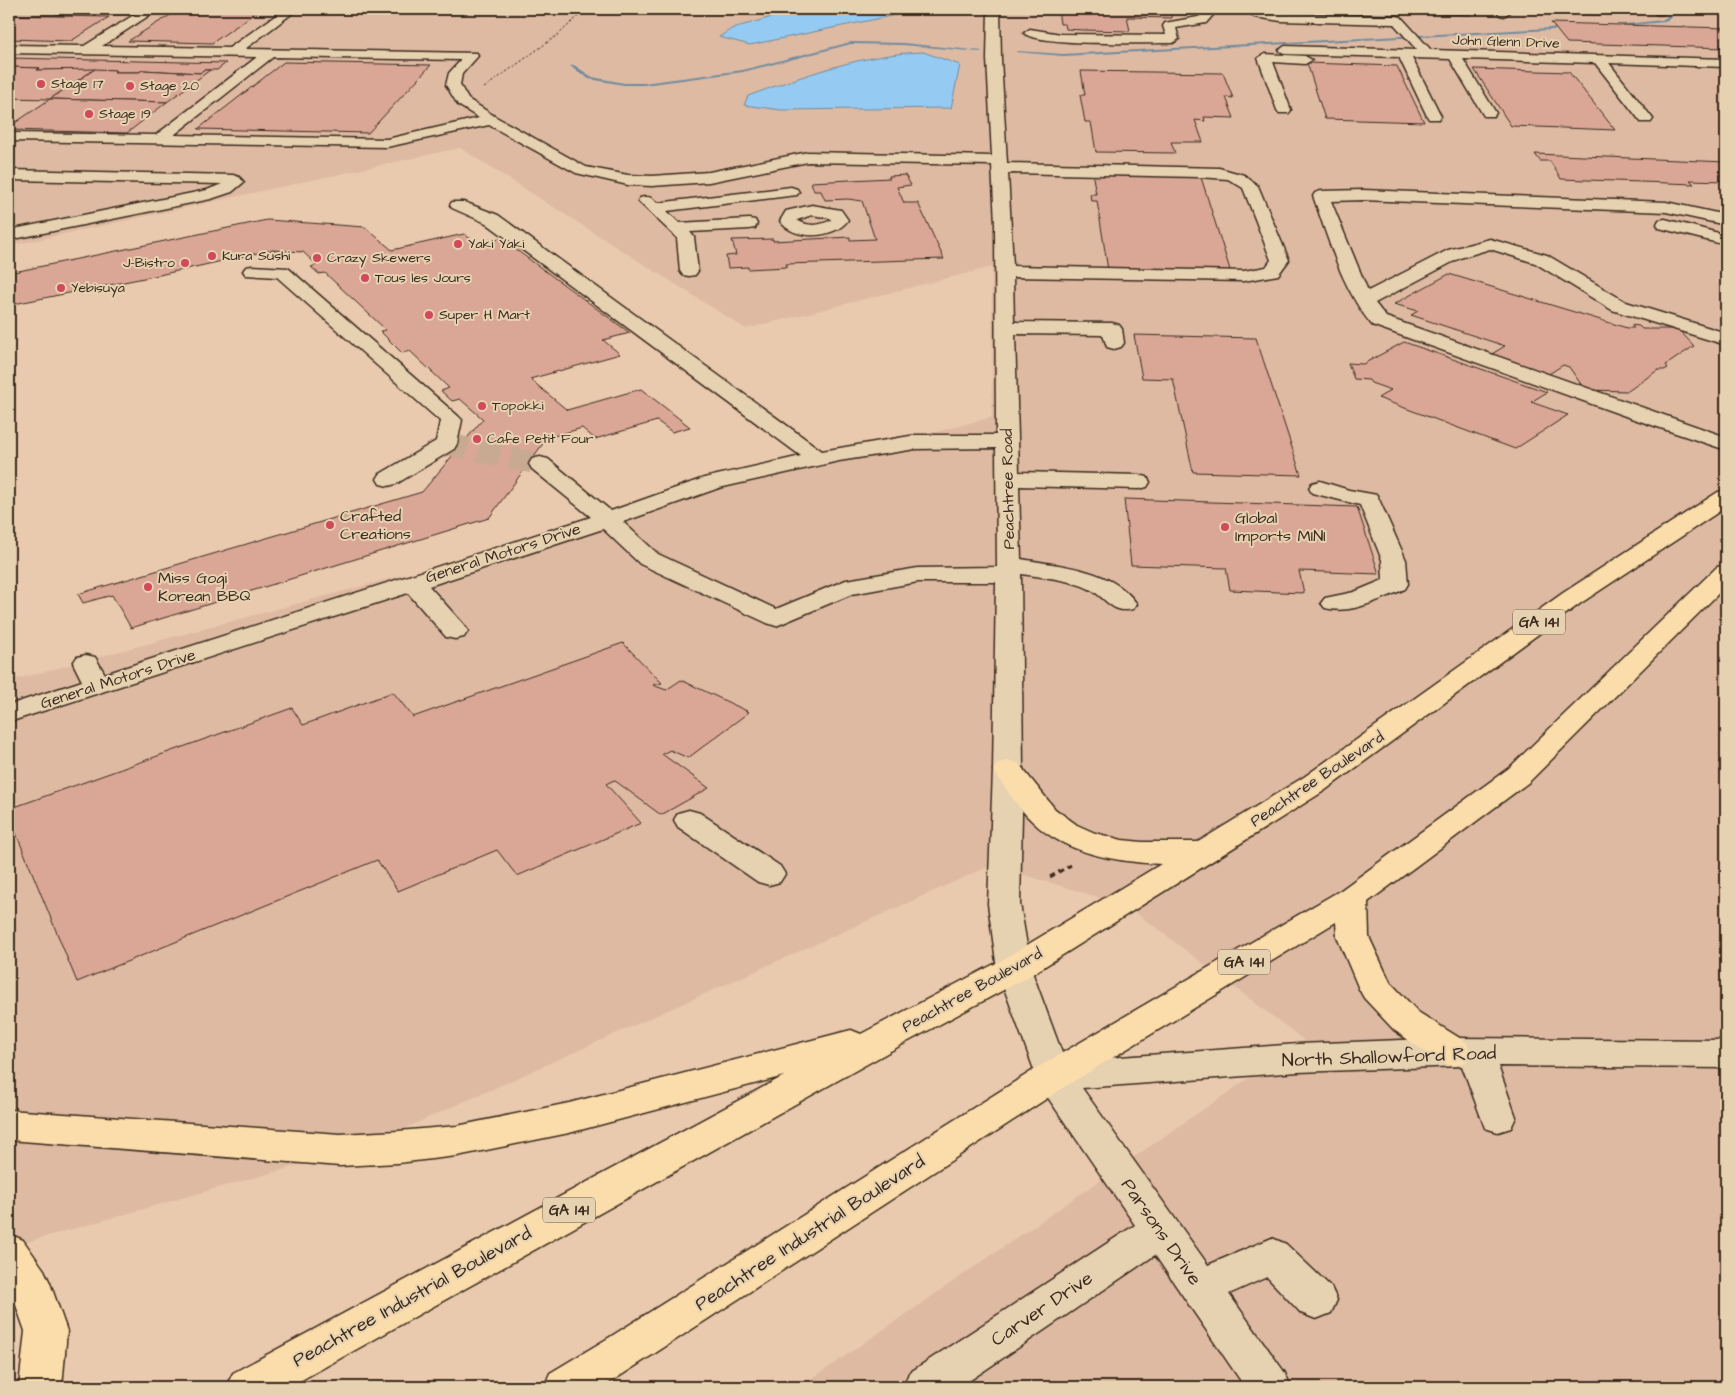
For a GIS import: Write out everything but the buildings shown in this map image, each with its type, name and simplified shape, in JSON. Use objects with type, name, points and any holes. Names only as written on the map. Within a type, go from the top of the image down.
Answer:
[{"type":"main road","name":"Peachtree Boulevard","points":[[891,1034],[1014,969],[1314,784],[1572,598],[1726,497]]},
{"type":"main road","name":"GA 141","points":[[1053,1076],[1352,898],[1519,775],[1726,572]]},
{"type":"main road","points":[[1008,770],[1049,820],[1083,840],[1098,845],[1143,853],[1205,852]]},
{"type":"main road","points":[[1352,898],[1353,937],[1376,989],[1406,1021],[1464,1053]]},
{"type":"main road","points":[[9,1125],[340,1150],[457,1141],[569,1118],[891,1034]]},
{"type":"main road","name":"Peachtree Industrial Boulevard","points":[[248,1387],[891,1034]]},
{"type":"main road","name":"Peachtree Industrial Boulevard","points":[[565,1387],[625,1351],[1053,1076]]},
{"type":"main road","points":[[9,1252],[30,1283],[46,1331],[41,1387]]},
{"type":"street","points":[[57,9],[152,10]]},
{"type":"street","points":[[232,52],[292,9]]},
{"type":"street","name":"Peachtree Road","points":[[994,9],[998,31],[1008,479],[1008,770],[1004,904],[1014,969]]},
{"type":"street","points":[[1028,30],[1061,38],[1173,39],[1169,26],[1202,20],[1207,15],[1203,9]]},
{"type":"street","points":[[1251,9],[1258,14],[1280,17],[1397,20],[1427,54]]},
{"type":"street","points":[[87,50],[152,10]]},
{"type":"street","points":[[9,49],[472,56],[456,73],[452,85],[463,102],[491,120],[581,170],[599,175],[652,182],[709,177],[808,157],[1198,172],[1231,175],[1245,181],[1250,186],[1280,260],[1272,271],[1244,276],[1004,271]]},
{"type":"street","name":"John Glenn Drive","points":[[1285,50],[1406,59],[1427,54],[1458,61],[1599,59],[1726,63]]},
{"type":"street","points":[[1640,60],[1633,54],[1635,50],[1726,52]]},
{"type":"street","points":[[160,139],[270,53]]},
{"type":"street","points":[[1284,110],[1265,58],[1406,59],[1434,116]]},
{"type":"street","points":[[1599,59],[1646,119]]},
{"type":"street","points":[[1489,112],[1458,61],[1541,68]]},
{"type":"street","points":[[1688,62],[1707,77]]},
{"type":"street","points":[[9,137],[387,143],[491,120]]},
{"type":"street","points":[[780,162],[797,213]]},
{"type":"street","points":[[9,174],[232,180],[236,182],[226,189],[211,194],[9,235]]},
{"type":"street","points":[[652,182],[645,190],[646,201],[685,237],[689,271]]},
{"type":"street","points":[[654,208],[791,192]]},
{"type":"street","points":[[1723,217],[1666,207],[1590,202],[1362,195],[1321,196],[1342,251],[1369,312],[1379,321],[1634,413],[1726,444]]},
{"type":"street","points":[[1590,202],[1726,240]]},
{"type":"street","points":[[458,204],[492,219],[818,459]]},
{"type":"street","points":[[676,228],[748,224]]},
{"type":"street","points":[[1364,301],[1454,254],[1490,244],[1541,259],[1619,306],[1726,339]]},
{"type":"street","points":[[252,271],[282,272],[451,420],[446,444],[388,479]]},
{"type":"street","points":[[1005,328],[1112,329],[1114,342]]},
{"type":"street","name":"General Motors Drive","points":[[9,714],[92,674],[413,583],[712,484],[818,459],[916,442],[1007,441]]},
{"type":"street","points":[[540,464],[590,504],[649,559],[776,618],[846,588],[918,575],[1009,569],[1071,574],[1101,584],[1124,604]]},
{"type":"street","points":[[1008,479],[1139,482]]},
{"type":"street","points":[[1320,488],[1345,496],[1369,500],[1394,560],[1396,584],[1360,598],[1334,603]]},
{"type":"street","points":[[413,583],[455,631]]},
{"type":"street","points":[[689,820],[769,874]]},
{"type":"street","name":"Parsons Drive","points":[[1014,969],[1053,1076],[1270,1387]]},
{"type":"street","points":[[1464,1053],[1498,1117]]},
{"type":"street","name":"North Shallowford Road","points":[[1053,1076],[1298,1058],[1464,1053],[1726,1054]]},
{"type":"street","name":"Carver Drive","points":[[924,1387],[1160,1230]]},
{"type":"street","points":[[1200,1288],[1272,1256],[1316,1300]]},
{"type":"path","points":[[484,93],[483,88],[555,38],[586,9]]},
{"type":"shaded area","points":[[9,9],[1726,9],[1726,1387],[800,1387],[1304,1040],[1127,906],[992,865],[363,1147],[9,1247],[9,681],[992,417],[992,267],[746,329],[460,148],[9,246]]},
{"type":"water","points":[[354,9],[472,9],[467,14],[365,12],[367,10]]},
{"type":"water","points":[[801,9],[925,9],[750,45],[719,37],[733,28]]},
{"type":"water","points":[[923,52],[960,65],[951,108],[781,110],[744,105],[748,96],[834,67],[878,57]]},
{"type":"waterway","points":[[1611,26],[1663,21],[1680,9]]},
{"type":"waterway","points":[[1018,52],[1063,55],[1569,28]]},
{"type":"waterway","points":[[572,66],[591,78],[624,84],[644,84],[743,71],[851,43],[903,44],[980,51]]},
{"type":"tunnel","points":[[446,444],[540,464]]},
{"type":"place","name":"Stage 17","points":[[41,84]]},
{"type":"place","name":"Stage 20","points":[[130,86]]},
{"type":"place","name":"Stage 19","points":[[89,114]]},
{"type":"place","name":"Yaki Yaki","points":[[458,244]]},
{"type":"place","name":"Kura Sushi","points":[[212,256]]},
{"type":"place","name":"Crazy Skewers","points":[[317,258]]},
{"type":"place","name":"J-Bistro","points":[[185,263]]},
{"type":"place","name":"Tous les Jours","points":[[365,278]]},
{"type":"place","name":"Yebisuya","points":[[61,288]]},
{"type":"place","name":"Super H Mart","points":[[429,315]]},
{"type":"place","name":"Topokki","points":[[482,406]]},
{"type":"place","name":"Cafe Petit Four","points":[[477,439]]},
{"type":"place","name":"Crafted Creations","points":[[330,525]]},
{"type":"place","name":"Global Imports MINI","points":[[1225,527]]},
{"type":"place","name":"Miss Gogi Korean BBQ","points":[[148,587]]}]
